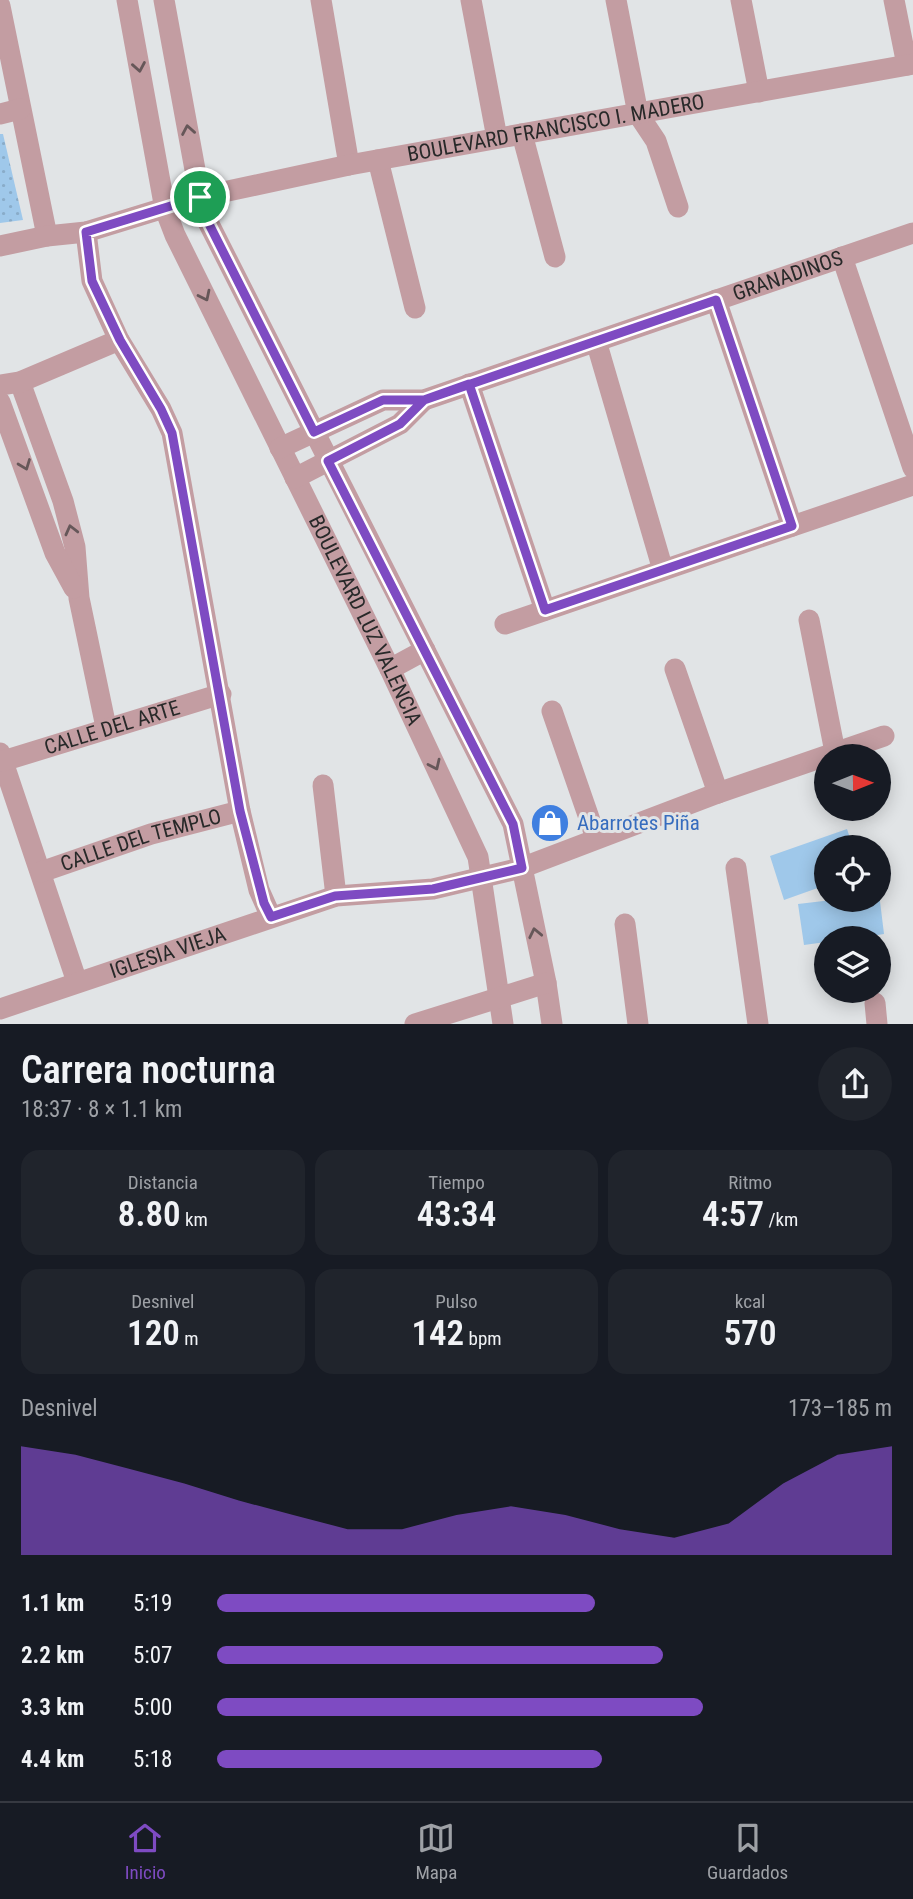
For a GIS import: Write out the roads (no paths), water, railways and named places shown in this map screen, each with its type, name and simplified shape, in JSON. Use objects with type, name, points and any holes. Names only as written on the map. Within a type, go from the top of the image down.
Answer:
[{"type":"street","name":"BOULEVARD LUZ VALENCIA","points":[[127,0],[165,209],[175,235],[390,668],[478,857],[503,1024]]},
{"type":"street","name":"BOULEVARD LUZ VALENCIA","points":[[164,0],[200,197],[208,222],[513,824],[552,1024]]},
{"type":"street","points":[[321,0],[349,165]]},
{"type":"street","points":[[471,0],[497,138]]},
{"type":"street","points":[[616,0],[638,114],[656,141],[678,206]]},
{"type":"street","points":[[741,0],[759,92]]},
{"type":"street","points":[[894,0],[910,65]]},
{"type":"street","points":[[0,6],[10,111],[47,236]]},
{"type":"street","name":"BOULEVARD FRANCISCO I. MADERO","points":[[0,246],[47,236],[86,232],[200,197],[349,165],[910,65]]},
{"type":"street","points":[[522,134],[555,257]]},
{"type":"street","points":[[378,160],[415,308]]},
{"type":"street","points":[[86,232],[92,281],[120,340],[161,409],[172,433],[240,811],[259,890],[271,917]]},
{"type":"street","name":"GRANADINOS","points":[[280,448],[383,400],[424,400],[913,233]]},
{"type":"street","points":[[842,257],[913,468]]},
{"type":"street","points":[[716,300],[792,526]]},
{"type":"street","points":[[106,727],[79,598],[75,547],[63,501],[10,384],[120,340]]},
{"type":"street","points":[[597,341],[663,570]]},
{"type":"street","points":[[469,384],[545,610]]},
{"type":"street","name":"GRANADINOS","points":[[295,478],[400,424],[424,400]]},
{"type":"street","points":[[0,402],[55,553],[79,598]]},
{"type":"street","points":[[505,624],[913,485]]},
{"type":"street","points":[[809,620],[833,744]]},
{"type":"street","points":[[390,668],[425,650]]},
{"type":"street","points":[[675,668],[718,793]]},
{"type":"street","name":"CALLE DEL ARTE","points":[[1,757],[221,694]]},
{"type":"street","points":[[552,711],[596,838]]},
{"type":"street","name":"IGLESIA VIEJA","points":[[860,744],[884,736]]},
{"type":"street","points":[[1,757],[77,982]]},
{"type":"street","name":"IGLESIA VIEJA","points":[[0,1009],[335,896],[433,889],[522,868],[596,838],[814,759]]},
{"type":"street","points":[[323,785],[335,896]]},
{"type":"street","name":"CALLE DEL TEMPLO","points":[[41,872],[150,834],[240,811]]},
{"type":"street","points":[[736,868],[758,1024]]},
{"type":"street","points":[[625,925],[638,1024]]},
{"type":"street","points":[[415,1024],[545,983]]},
{"type":"place","name":"Abarrotes Piña","points":[[550,823]]}]
